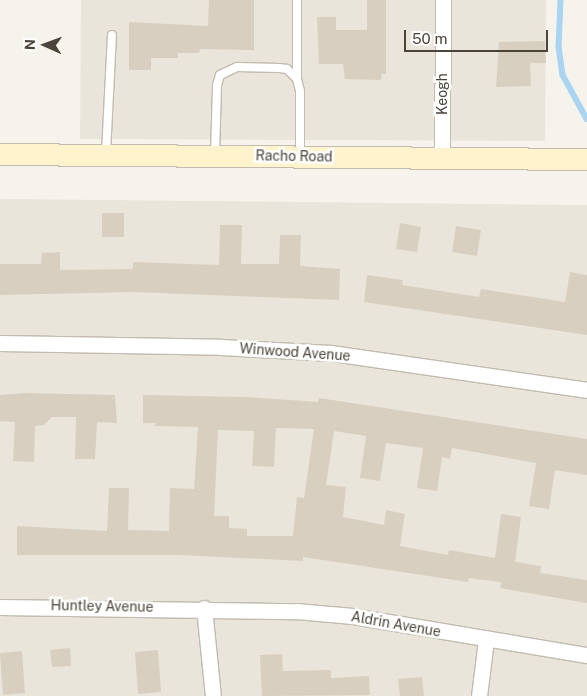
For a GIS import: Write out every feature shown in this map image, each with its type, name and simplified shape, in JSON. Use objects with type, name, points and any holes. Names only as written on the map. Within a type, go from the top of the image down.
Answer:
[{"type":"street","name":"Keogh","points":[[442,158],[443,0]]},
{"type":"street","name":"Racho Road","points":[[0,154],[587,159]]},
{"type":"street","name":"Winwood Avenue","points":[[0,343],[322,352],[587,390]]},
{"type":"street","name":"Huntley Avenue","points":[[0,607],[204,608]]},
{"type":"street","name":"Aldrin Avenue","points":[[204,608],[353,616],[486,640],[587,655]]},
{"type":"street","points":[[204,608],[213,696]]},
{"type":"street","points":[[479,696],[486,640]]},
{"type":"lane","points":[[297,0],[297,79],[300,91],[300,156]]},
{"type":"lane","points":[[106,155],[112,35]]},
{"type":"lane","points":[[215,156],[217,85],[220,75],[237,67],[279,68],[287,69],[297,79]]},
{"type":"shaded area","points":[[81,0],[546,0],[545,141],[80,139]]},
{"type":"shaded area","points":[[0,199],[587,205],[587,696],[0,696]]},
{"type":"building","points":[[209,0],[254,0],[254,50],[200,49],[199,53],[178,53],[178,58],[151,58],[151,70],[129,70],[129,22],[208,26]]},
{"type":"building","points":[[367,0],[386,0],[386,74],[382,74],[381,80],[345,79],[343,64],[319,64],[317,17],[336,17],[336,30],[367,30]]},
{"type":"building","points":[[545,41],[546,63],[530,63],[531,86],[496,87],[499,42]]},
{"type":"building","points":[[102,213],[124,213],[124,237],[102,237]]},
{"type":"building","points":[[400,223],[421,227],[417,252],[396,249]]},
{"type":"building","points":[[220,225],[242,225],[241,264],[279,264],[280,235],[301,235],[300,266],[340,269],[339,300],[133,292],[0,295],[0,264],[41,264],[42,253],[60,252],[60,270],[133,269],[133,262],[219,265]]},
{"type":"building","points":[[456,226],[481,230],[477,256],[452,252]]},
{"type":"building","points":[[570,272],[587,275],[587,335],[364,302],[367,275],[403,280],[402,285],[479,297],[481,289],[565,302]]},
{"type":"building","points":[[25,393],[115,395],[117,423],[97,422],[95,459],[75,459],[76,417],[52,417],[44,425],[35,426],[34,462],[13,461],[15,422],[0,421],[0,395]]},
{"type":"building","points":[[143,395],[247,397],[318,402],[319,398],[587,439],[587,475],[555,470],[549,509],[529,506],[536,463],[452,448],[450,459],[442,457],[437,491],[417,488],[423,448],[386,443],[380,481],[360,478],[366,436],[334,431],[326,485],[346,487],[343,517],[384,525],[386,510],[405,514],[400,546],[448,555],[449,550],[495,558],[501,514],[521,517],[515,562],[541,566],[540,573],[587,580],[587,603],[500,588],[501,582],[469,578],[468,582],[303,557],[303,561],[180,555],[17,555],[17,526],[107,531],[109,488],[129,488],[128,530],[169,531],[170,488],[194,489],[198,427],[155,426],[156,423],[143,423]],"holes":[[[276,428],[314,429],[304,498],[297,497],[293,536],[247,536],[247,529],[229,528],[229,516],[214,516],[218,430],[254,431],[252,466],[274,467]]]},
{"type":"building","points":[[70,648],[71,666],[52,667],[50,650]]},
{"type":"building","points":[[158,650],[161,692],[138,694],[135,652]]},
{"type":"building","points":[[22,651],[25,693],[3,695],[0,653]]},
{"type":"building","points":[[282,654],[283,671],[331,670],[331,678],[369,676],[370,695],[262,696],[260,655]]},
{"type":"building","points":[[422,677],[424,696],[400,696],[398,679]]},
{"type":"waterway","points":[[561,0],[559,47],[563,75],[587,119]]}]
